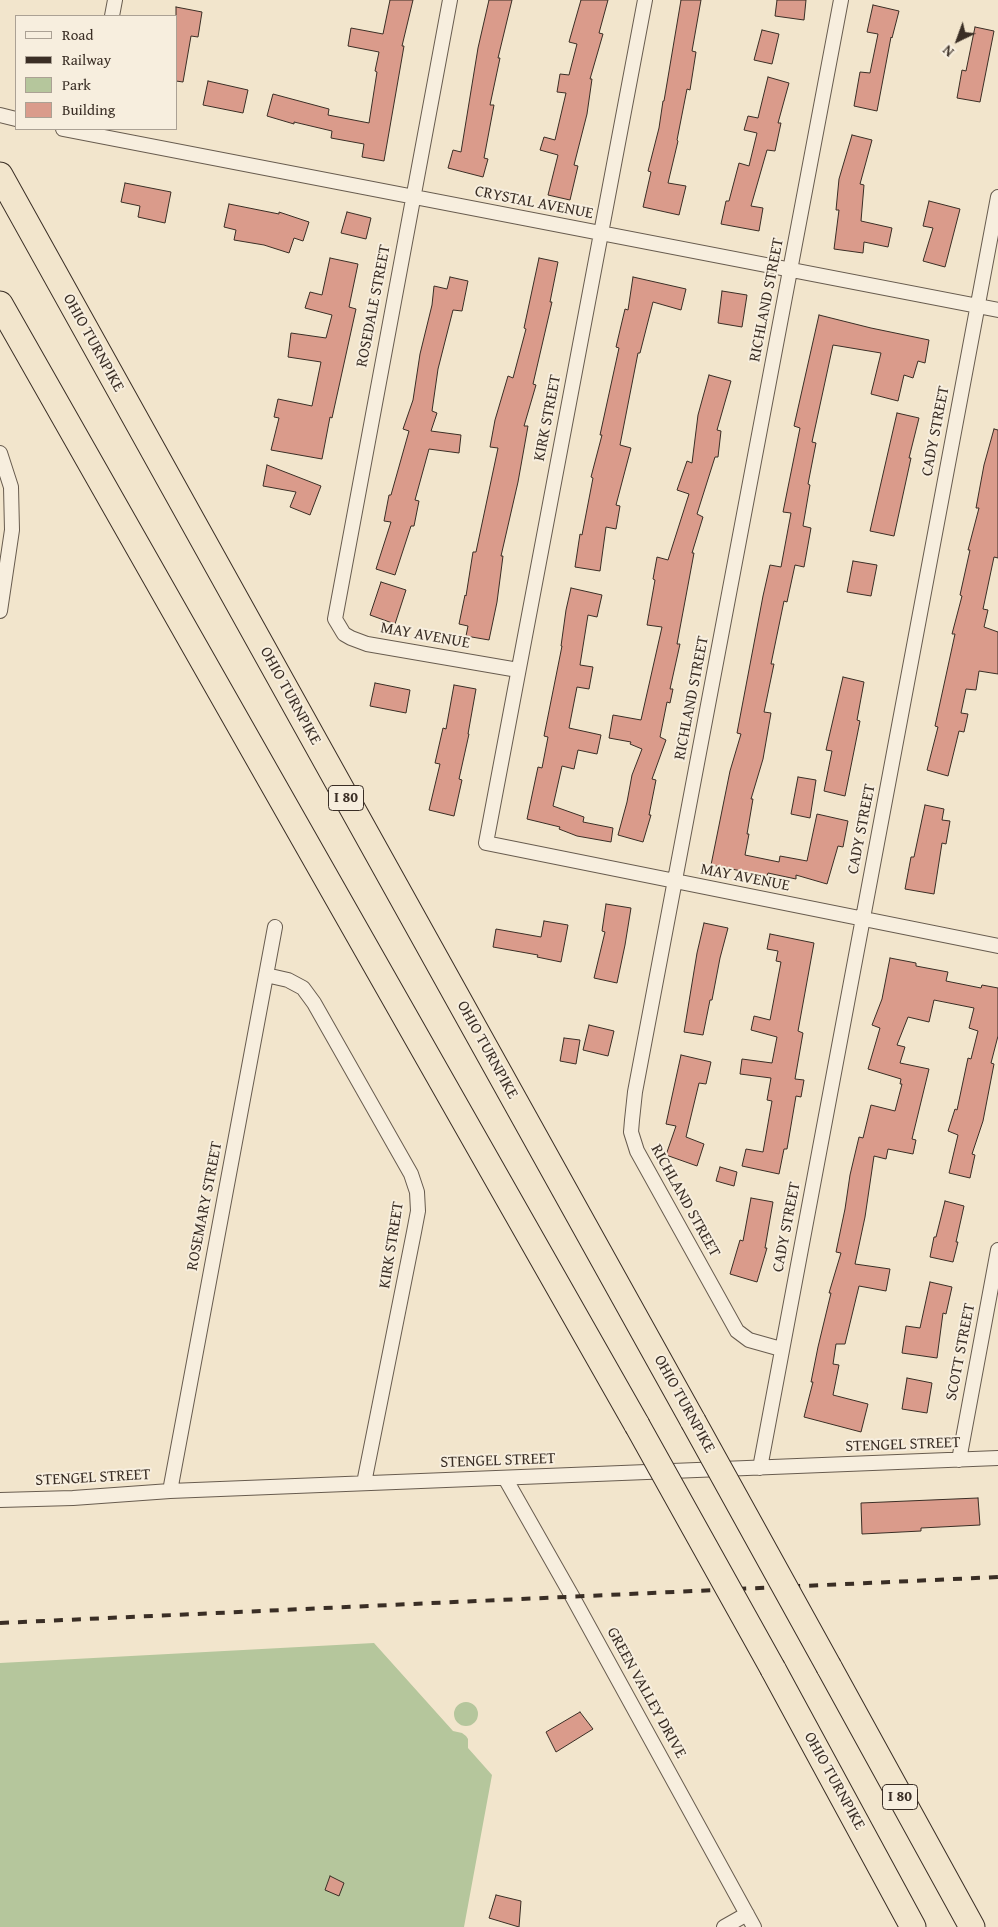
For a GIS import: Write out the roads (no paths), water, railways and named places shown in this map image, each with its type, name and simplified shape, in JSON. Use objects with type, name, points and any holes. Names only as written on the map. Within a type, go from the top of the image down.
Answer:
[{"type":"highway","name":"OHIO TURNPIKE","points":[[0,175],[693,1420],[972,1927]]},
{"type":"highway","name":"OHIO TURNPIKE","points":[[0,304],[637,1425],[773,1669],[913,1927]]},
{"type":"street","points":[[112,15],[115,0]]},
{"type":"street","name":"ROSEDALE STREET","points":[[335,619],[450,0]]},
{"type":"street","name":"KIRK STREET","points":[[486,843],[645,0]]},
{"type":"street","name":"RICHLAND STREET","points":[[781,1349],[749,1340],[737,1331],[637,1151],[631,1132],[635,1092],[841,0]]},
{"type":"street","points":[[0,115],[15,119]]},
{"type":"street","name":"CRYSTAL AVENUE","points":[[72,130],[998,310]]},
{"type":"street","name":"CADY STREET","points":[[760,1468],[998,198]]},
{"type":"street","points":[[0,453],[11,487],[12,530],[0,610]]},
{"type":"street","name":"MAY AVENUE","points":[[335,619],[344,634],[366,644],[518,670]]},
{"type":"street","name":"MAY AVENUE","points":[[486,843],[998,946]]},
{"type":"street","name":"ROSEMARY STREET","points":[[170,1491],[275,927]]},
{"type":"street","name":"KIRK STREET","points":[[266,976],[288,980],[303,988],[314,1003],[411,1174],[417,1192],[418,1211],[364,1484]]},
{"type":"street","name":"SCOTT STREET","points":[[959,1460],[998,1250]]},
{"type":"street","name":"STENGEL STREET","points":[[0,1500],[73,1498],[170,1491],[998,1458]]},
{"type":"street","name":"GREEN VALLEY DRIVE","points":[[505,1478],[754,1927]]},
{"type":"street","points":[[724,1927],[747,1914]]},
{"type":"railway","points":[[0,1623],[998,1577]]}]
